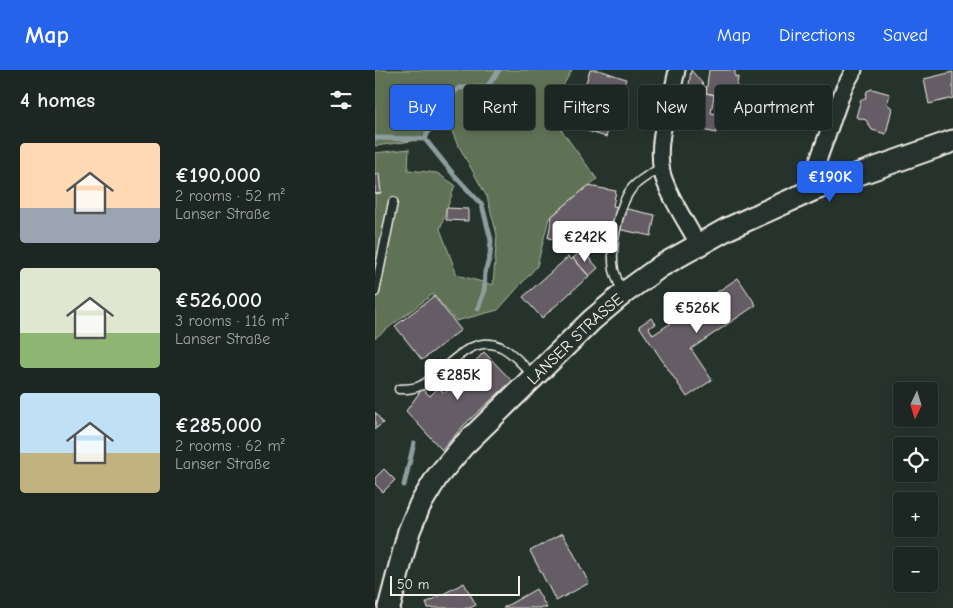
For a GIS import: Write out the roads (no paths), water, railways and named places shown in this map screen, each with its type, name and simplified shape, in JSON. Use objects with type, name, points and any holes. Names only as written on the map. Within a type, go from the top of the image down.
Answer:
[{"type":"main road","name":"LANSER STRASSE","points":[[389,608],[409,531],[420,505],[437,477],[463,446],[534,376],[592,320],[624,293],[661,266],[698,244],[813,190],[953,141]]},
{"type":"street","points":[[677,70],[661,140],[662,167],[669,190],[698,244]]},
{"type":"street","points":[[813,190],[815,170],[844,88],[854,70]]},
{"type":"lane","points":[[624,293],[617,281],[613,258],[614,241],[622,208],[633,187],[662,167]]},
{"type":"lane","points":[[375,292],[393,202]]},
{"type":"lane","points":[[399,389],[420,386],[453,358],[483,344],[502,347],[534,376]]},
{"type":"waterway","points":[[478,308],[484,292],[485,272],[490,256],[491,240],[482,205],[454,175],[425,139],[439,107],[459,88],[487,87],[499,70]]},
{"type":"waterway","points":[[375,138],[425,139]]},
{"type":"waterway","points":[[404,485],[414,443]]}]
